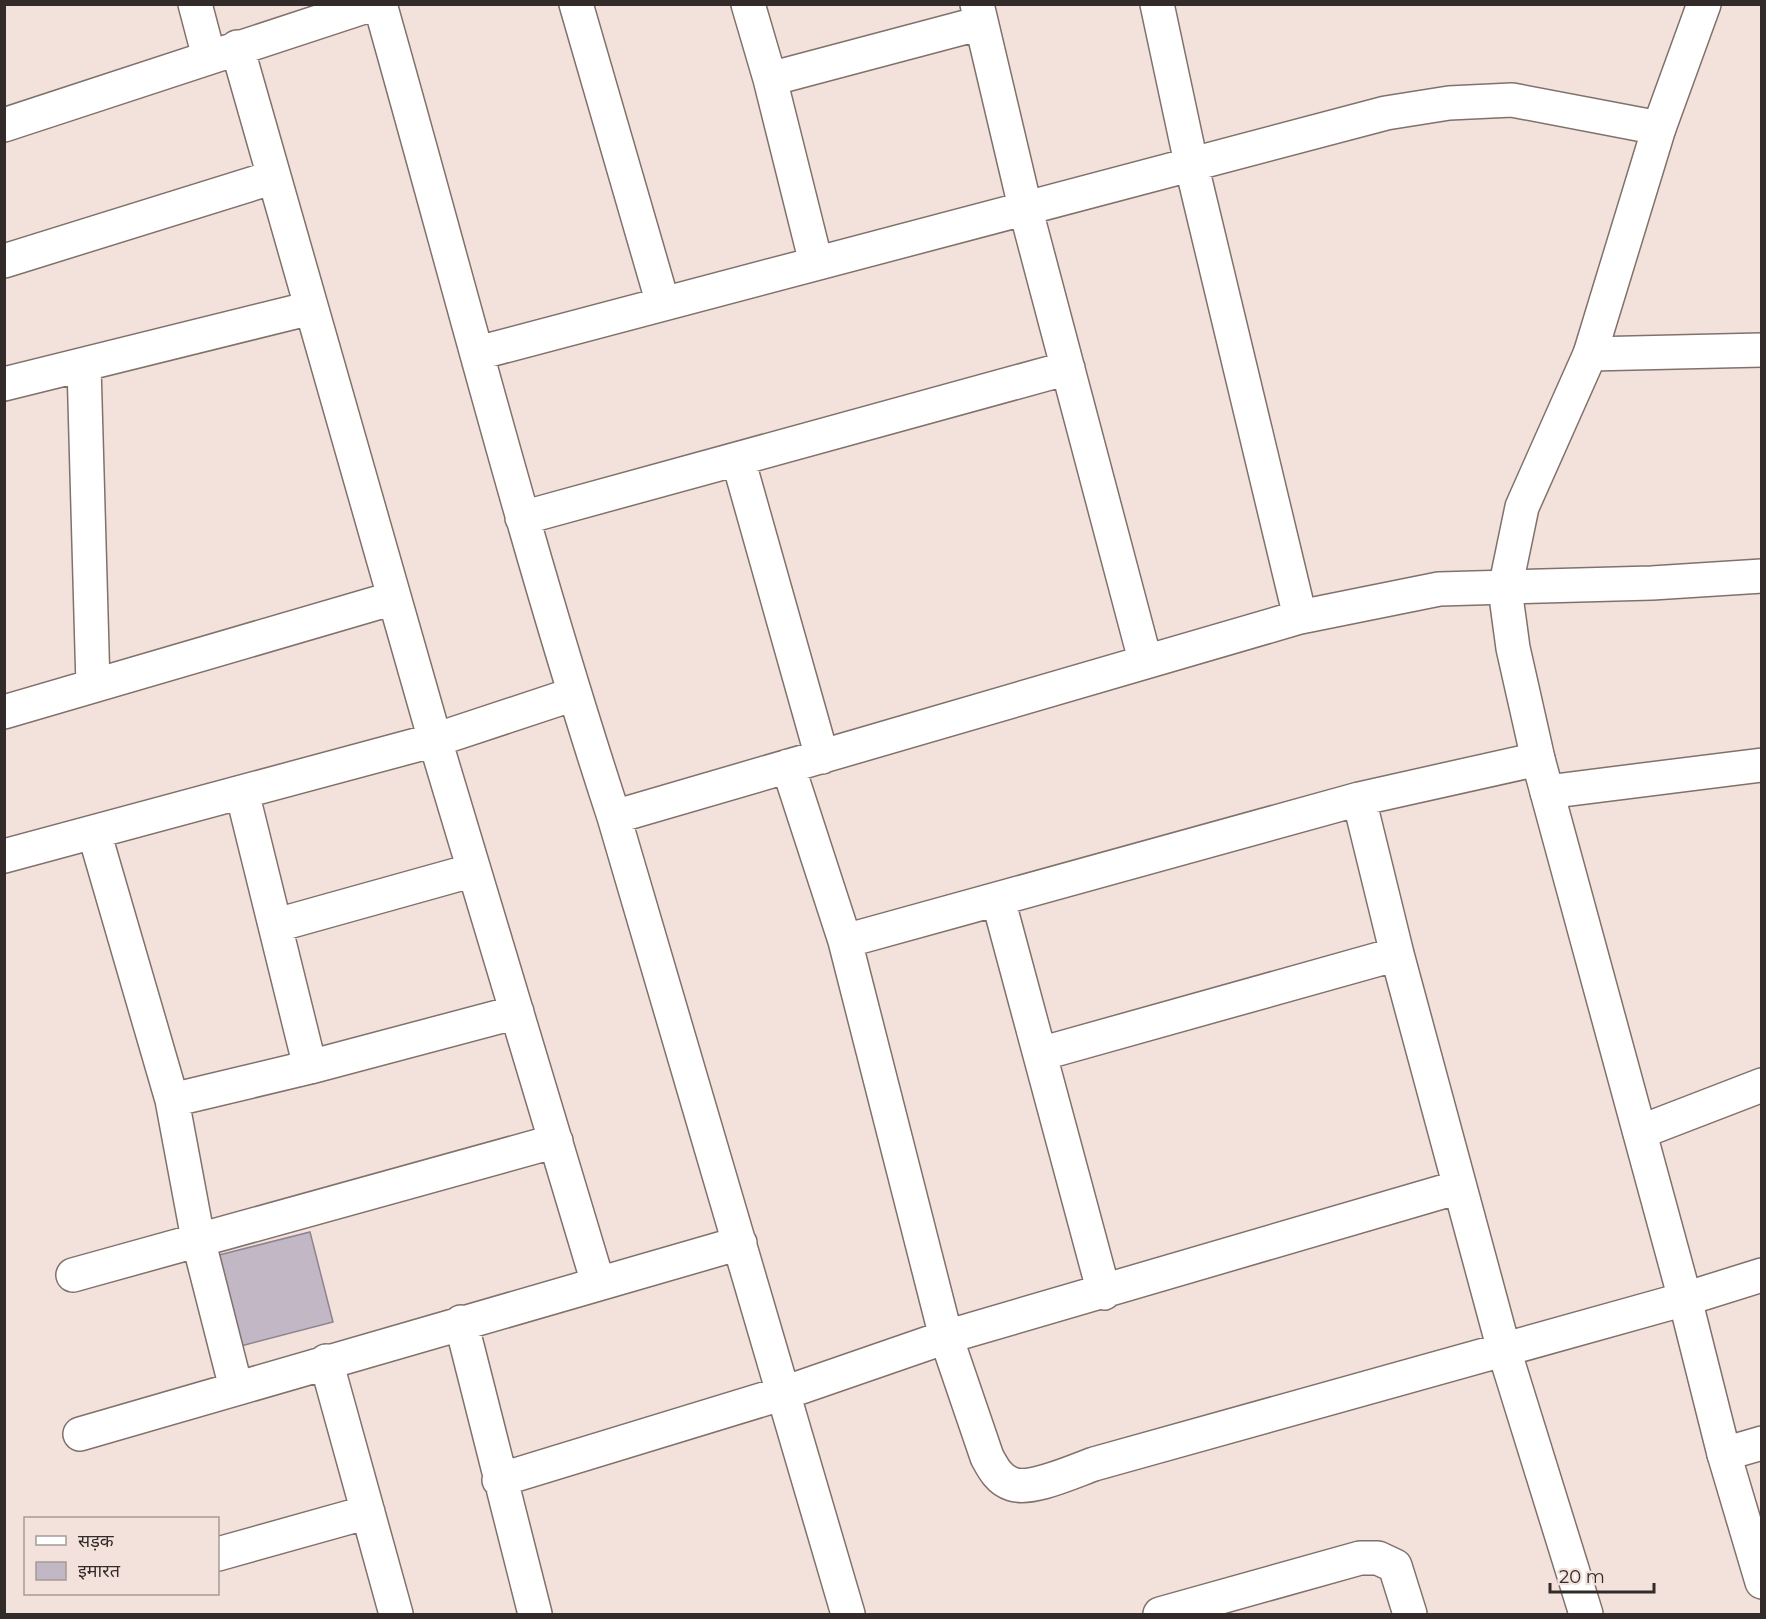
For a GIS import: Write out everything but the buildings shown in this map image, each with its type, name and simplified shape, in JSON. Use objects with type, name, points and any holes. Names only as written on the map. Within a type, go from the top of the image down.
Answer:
[{"type":"street","points":[[195,4],[223,52],[274,177],[435,740],[598,1283]]},
{"type":"street","points":[[4,125],[373,4]]},
{"type":"street","points":[[380,4],[522,518],[574,694],[614,817],[848,1614]]},
{"type":"street","points":[[576,4],[663,304]]},
{"type":"street","points":[[748,4],[770,80],[816,263]]},
{"type":"street","points":[[1157,4],[1191,163],[1300,617]]},
{"type":"street","points":[[1704,4],[1659,128],[1590,354],[1522,507],[1504,589],[1513,648],[1538,759],[1685,1299],[1724,1454],[1761,1582]]},
{"type":"street","points":[[770,80],[979,14],[1025,207],[1145,660]]},
{"type":"street","points":[[478,353],[1386,113],[1449,103],[1512,100],[1659,128]]},
{"type":"street","points":[[4,261],[274,177]]},
{"type":"street","points":[[4,384],[311,308]]},
{"type":"street","points":[[1590,354],[1761,350]]},
{"type":"street","points":[[84,366],[93,686]]},
{"type":"street","points":[[522,518],[1068,368]]},
{"type":"street","points":[[738,459],[822,757]]},
{"type":"street","points":[[614,817],[1145,660],[1300,617],[1439,589],[1504,589],[1761,576]]},
{"type":"street","points":[[4,712],[394,598]]},
{"type":"street","points":[[4,856],[435,740],[574,694]]},
{"type":"street","points":[[845,941],[1359,800],[1538,759]]},
{"type":"street","points":[[1547,792],[1761,765]]},
{"type":"street","points":[[788,766],[845,941],[946,1337],[987,1457],[997,1474],[1012,1484],[1028,1485],[1094,1464],[1685,1299],[1761,1275]]},
{"type":"street","points":[[242,792],[277,925],[310,1067]]},
{"type":"street","points":[[1359,800],[1396,954],[1504,1350],[1586,1614]]},
{"type":"street","points":[[94,832],[172,1100],[198,1239],[236,1388]]},
{"type":"street","points":[[277,925],[474,870]]},
{"type":"street","points":[[998,899],[1104,1293]]},
{"type":"street","points":[[1040,1054],[1396,954]]},
{"type":"street","points":[[172,1100],[310,1067],[517,1012]]},
{"type":"street","points":[[1640,1132],[1761,1085]]},
{"type":"street","points":[[72,1275],[556,1141]]},
{"type":"street","points":[[499,1480],[784,1393],[946,1337],[1104,1293],[1459,1187]]},
{"type":"street","points":[[80,1434],[740,1243]]},
{"type":"street","points":[[461,1322],[499,1480],[535,1614]]},
{"type":"street","points":[[326,1361],[396,1614]]},
{"type":"street","points":[[1724,1454],[1761,1443]]},
{"type":"street","points":[[219,1554],[368,1512]]},
{"type":"street","points":[[1160,1614],[1360,1558],[1378,1558],[1395,1566],[1410,1614]]}]
